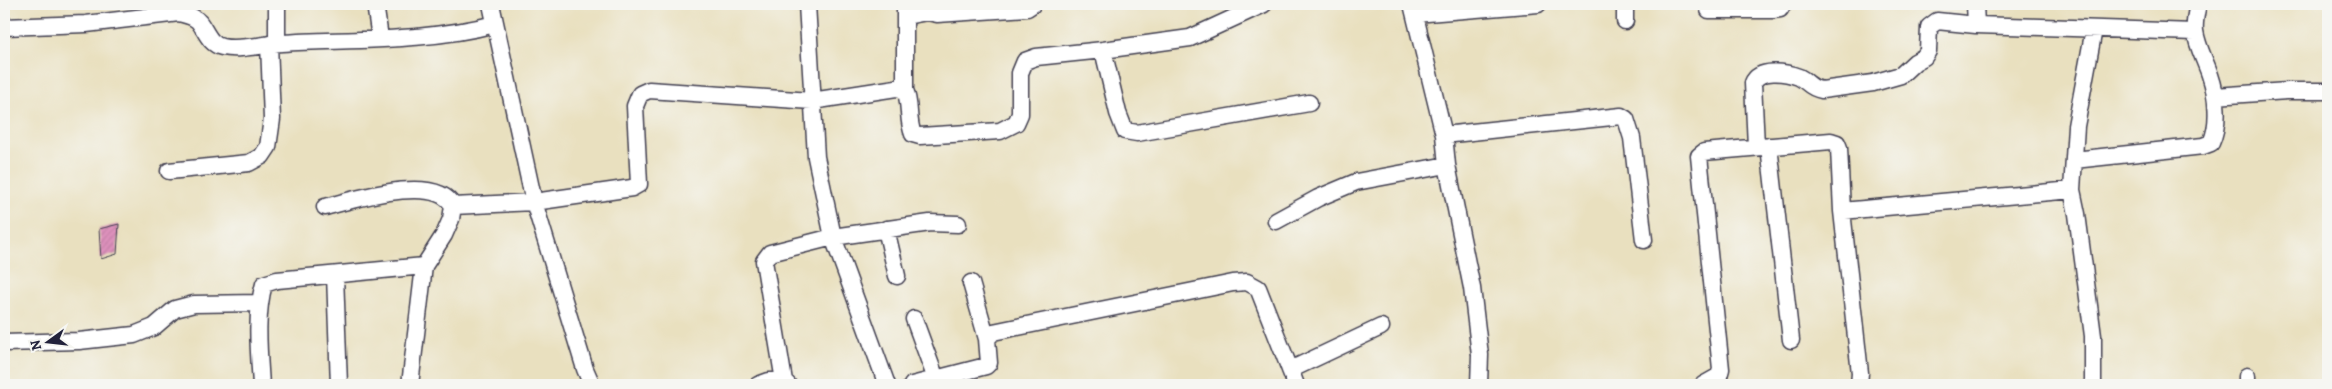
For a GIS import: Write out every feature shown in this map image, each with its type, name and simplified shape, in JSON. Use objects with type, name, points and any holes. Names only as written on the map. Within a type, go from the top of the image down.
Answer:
[{"type":"street","points":[[169,171],[249,163],[262,156],[268,147],[272,119],[273,44],[277,4]]},
{"type":"street","points":[[375,4],[380,38]]},
{"type":"street","points":[[491,4],[534,202],[582,359],[592,385]]},
{"type":"street","points":[[807,4],[816,157],[833,237],[887,385]]},
{"type":"street","points":[[1033,4],[1027,8],[937,14],[905,10],[905,90],[909,99],[910,127],[913,134],[920,136],[1000,131],[1016,123],[1020,114],[1020,73],[1025,61],[1036,57],[1190,38],[1264,4]]},
{"type":"street","points":[[1479,385],[1480,355],[1472,288],[1447,164],[1444,135],[1414,9],[1538,4]]},
{"type":"street","points":[[1625,4],[1625,21]]},
{"type":"street","points":[[1709,10],[1773,10],[1780,9],[1783,4]]},
{"type":"street","points":[[1975,4],[1976,25]]},
{"type":"street","points":[[2074,160],[2203,146],[2211,143],[2214,136],[2216,118],[2215,96],[2211,77],[2195,32],[2194,22],[2198,4]]},
{"type":"street","points":[[4,27],[86,24],[179,13],[190,16],[200,23],[205,34],[219,46],[233,48],[380,38],[479,28],[495,24]]},
{"type":"street","points":[[1791,340],[1753,83],[1755,76],[1760,74],[1789,73],[1802,79],[1812,88],[1822,90],[1894,78],[1924,57],[1928,51],[1928,30],[1932,23],[1937,21],[1976,25],[2195,32]]},
{"type":"street","points":[[2093,385],[2093,336],[2077,214],[2072,190],[2076,126],[2094,29]]},
{"type":"street","points":[[1103,50],[1118,113],[1125,131],[1137,133],[1309,103]]},
{"type":"street","points":[[453,206],[534,202],[632,188],[639,184],[635,106],[640,94],[650,90],[812,102],[896,88],[905,90]]},
{"type":"street","points":[[2215,96],[2287,91],[2328,91]]},
{"type":"street","points":[[1444,135],[1621,116],[1626,119],[1632,138],[1644,240]]},
{"type":"street","points":[[1703,385],[1720,376],[1721,369],[1699,156],[1704,152],[1831,141],[1837,143],[1842,211],[1860,373],[1859,385]]},
{"type":"street","points":[[1276,221],[1318,198],[1356,182],[1447,164]]},
{"type":"street","points":[[325,206],[378,193],[425,190],[443,195],[453,206]]},
{"type":"street","points":[[1842,211],[2072,190]]},
{"type":"street","points":[[410,385],[424,266],[444,235],[451,220],[453,206]]},
{"type":"street","points":[[758,385],[769,381],[786,383],[764,261],[770,254],[779,250],[833,237],[930,223],[958,224]]},
{"type":"street","points":[[886,229],[897,276]]},
{"type":"street","points":[[261,385],[259,352],[260,303],[264,284],[277,280],[424,266]]},
{"type":"street","points":[[335,275],[339,385]]},
{"type":"street","points":[[987,339],[993,332],[1010,327],[1247,282],[1258,288],[1296,385]]},
{"type":"street","points":[[912,385],[986,366],[989,363],[987,339],[971,283]]},
{"type":"street","points":[[4,343],[79,341],[134,335],[154,327],[175,309],[194,304],[260,303]]},
{"type":"street","points":[[914,319],[936,379]]},
{"type":"street","points":[[1290,370],[1381,327]]},
{"type":"building","points":[[119,224],[117,254],[101,259],[99,229]]}]
